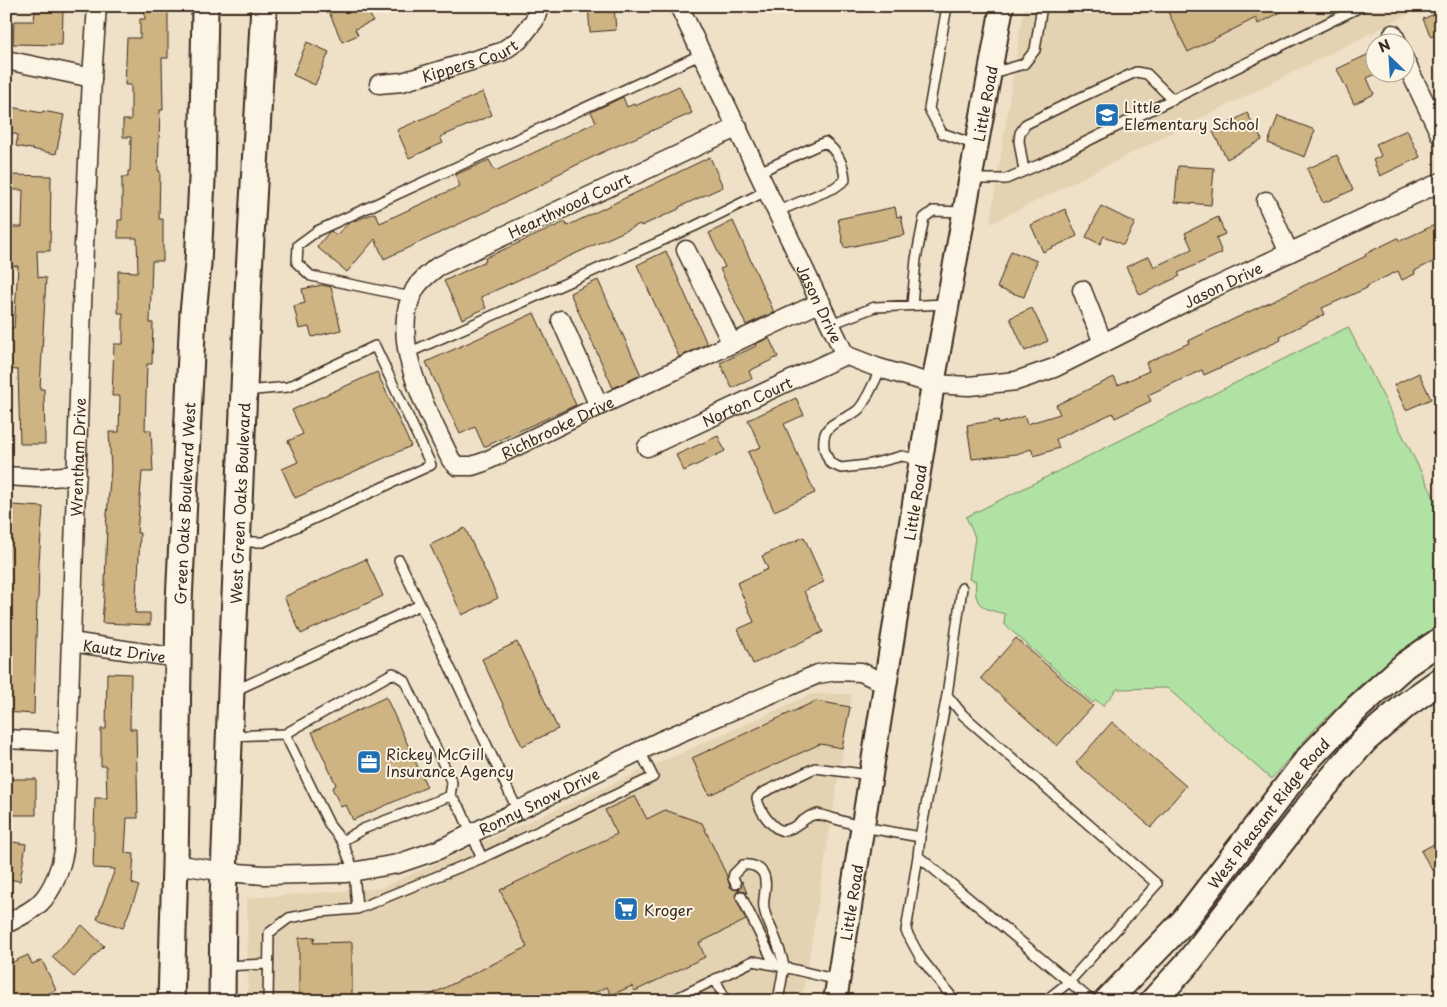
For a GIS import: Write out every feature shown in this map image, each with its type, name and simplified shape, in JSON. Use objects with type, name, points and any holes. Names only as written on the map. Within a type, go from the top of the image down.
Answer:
[{"type":"main road","name":"Green Oaks Boulevard West","points":[[171,1001],[179,602],[193,313],[198,264],[202,179],[205,6]]},
{"type":"main road","name":"West Green Oaks Boulevard","points":[[222,1001],[223,900],[248,273],[264,6]]},
{"type":"main road","name":"West Pleasant Ridge Road","points":[[1107,1001],[1183,922],[1307,760],[1365,701],[1405,665],[1441,640]]},
{"type":"main road","name":"West Pleasant Ridge Road","points":[[1153,1001],[1187,964],[1320,792],[1365,740],[1407,704],[1441,680]]},
{"type":"street","name":"Wrentham Drive","points":[[6,924],[40,903],[51,887],[62,864],[64,850],[84,245],[97,6]]},
{"type":"street","name":"Kippers Court","points":[[379,84],[402,82],[501,52],[519,40],[534,21],[540,6]]},
{"type":"street","name":"Jason Drive","points":[[679,6],[846,355],[933,384],[970,386],[1016,381],[1054,368],[1211,289],[1441,182]]},
{"type":"street","name":"Little Road","points":[[837,991],[933,384],[1002,6]]},
{"type":"street","points":[[6,60],[92,78]]},
{"type":"street","points":[[1414,80],[1441,136]]},
{"type":"street","name":"Hearthwood Court","points":[[411,297],[421,280],[437,267],[738,127]]},
{"type":"street","points":[[1266,201],[1289,253]]},
{"type":"street","points":[[686,250],[732,344]]},
{"type":"street","points":[[1082,290],[1104,343]]},
{"type":"street","name":"Richbrooke Drive","points":[[411,297],[405,322],[405,338],[412,370],[430,417],[451,460],[457,466],[472,466],[484,462],[821,302]]},
{"type":"street","points":[[561,320],[599,406]]},
{"type":"street","name":"Norton Court","points":[[647,447],[846,355]]},
{"type":"street","points":[[6,476],[38,478],[77,476]]},
{"type":"street","name":"Kautz Drive","points":[[71,642],[178,658]]},
{"type":"street","name":"Ronny Snow Drive","points":[[175,864],[225,872],[264,875],[354,871],[397,864],[438,850],[640,751],[818,674],[836,671],[861,672],[886,684]]},
{"type":"street","points":[[6,739],[67,742]]},
{"type":"lane","points":[[947,6],[929,109],[942,133],[977,145]]},
{"type":"lane","points":[[990,74],[1024,64],[1035,50],[1042,6]]},
{"type":"lane","points":[[970,179],[1006,179],[1173,100],[1362,6]]},
{"type":"lane","points":[[411,297],[311,276],[296,263],[298,246],[317,231],[702,54]]},
{"type":"lane","points":[[1024,171],[1019,141],[1020,133],[1026,124],[1077,99],[1136,72],[1147,74],[1173,100]]},
{"type":"lane","points":[[759,172],[825,142],[834,148],[844,169],[845,180],[834,188],[778,212]]},
{"type":"lane","points":[[408,353],[695,226],[768,190]]},
{"type":"lane","points":[[912,305],[916,259],[924,218],[933,211],[964,212]]},
{"type":"lane","points":[[831,324],[874,307],[947,304]]},
{"type":"lane","points":[[237,542],[263,542],[431,465],[375,346],[288,387],[244,391]]},
{"type":"lane","points":[[881,368],[860,408],[849,417],[827,428],[823,449],[830,463],[841,468],[902,456],[921,460]]},
{"type":"lane","points":[[398,560],[518,811]]},
{"type":"lane","points":[[954,1001],[920,957],[906,931],[920,837],[947,695],[962,588]]},
{"type":"lane","points":[[231,693],[420,605]]},
{"type":"lane","points":[[230,736],[285,734],[393,674],[405,681],[452,783],[450,796],[461,810],[482,858]]},
{"type":"lane","points":[[947,695],[962,715],[1157,884],[1069,982],[1045,1001]]},
{"type":"lane","points":[[285,734],[330,826],[342,841],[354,871],[357,909]]},
{"type":"lane","points":[[268,1001],[269,932],[289,918],[320,912],[357,909],[482,858],[653,777],[640,751]]},
{"type":"lane","points":[[871,776],[816,768],[762,793],[757,798],[758,805],[773,826],[783,831],[792,828],[810,816],[818,814],[863,827],[920,837]]},
{"type":"lane","points":[[342,841],[362,829],[450,796]]},
{"type":"lane","points":[[918,856],[1092,1001]]},
{"type":"lane","points":[[736,884],[733,878],[734,874],[743,865],[752,865],[759,868],[762,872],[765,882],[764,911],[780,949],[778,1001]]},
{"type":"lane","points":[[741,896],[779,966]]},
{"type":"lane","points":[[674,1000],[753,961],[779,966],[837,991]]},
{"type":"lane","points":[[223,966],[268,964]]},
{"type":"lane","points":[[715,979],[726,1001]]},
{"type":"shaded area","name":"Little Elementary School","points":[[1024,6],[1425,6],[1373,32],[1364,32],[1364,37],[990,224]]},
{"type":"shaded area","points":[[812,694],[852,694],[802,1001],[248,1001],[247,898],[381,888]]},
{"type":"green space","points":[[1348,327],[1441,511],[1441,622],[1359,686],[1313,731],[1271,779],[1167,688],[1117,689],[1103,706],[1096,700],[1093,703],[1004,624],[1005,614],[985,608],[978,601],[975,589],[976,581],[969,579],[975,537],[966,517]]},
{"type":"building","points":[[144,6],[168,6],[168,58],[162,58],[163,110],[160,110],[158,171],[160,171],[159,219],[163,219],[163,261],[152,261],[150,323],[153,323],[152,364],[147,364],[145,430],[151,430],[153,472],[142,472],[137,533],[140,533],[135,613],[150,613],[150,625],[102,623],[106,526],[111,469],[109,432],[119,432],[120,396],[112,396],[114,344],[123,344],[123,313],[118,313],[118,271],[138,272],[137,238],[118,238],[118,220],[122,220],[122,177],[128,177],[128,171],[130,171],[131,137],[123,137],[123,120],[131,120],[131,85],[125,85],[127,38],[140,38],[140,19],[145,19]]},
{"type":"building","points":[[341,6],[366,6],[373,21],[355,29],[358,35],[342,42],[329,12]]},
{"type":"building","points":[[588,6],[614,6],[616,30],[590,32]]},
{"type":"building","points":[[1165,6],[1293,6],[1258,24],[1256,18],[1188,52]]},
{"type":"building","points":[[35,10],[63,11],[62,45],[13,44],[14,21],[34,21]]},
{"type":"building","points":[[1441,11],[1441,32],[1431,37],[1423,19]]},
{"type":"building","points":[[307,42],[329,52],[315,85],[293,75]]},
{"type":"building","points":[[1364,56],[1364,82],[1369,82],[1374,94],[1354,104],[1337,69]]},
{"type":"building","points":[[679,86],[692,113],[601,153],[508,201],[384,259],[375,239],[347,272],[317,247],[329,232],[331,231],[336,235],[349,223],[375,213],[380,223],[460,186],[455,175],[489,160],[495,171],[550,145],[596,122],[591,112],[623,97],[627,107],[634,104],[635,106]]},
{"type":"building","points":[[483,92],[492,115],[440,137],[443,143],[409,158],[397,130]]},
{"type":"building","points":[[6,106],[64,115],[56,154],[16,146],[18,135],[6,131]]},
{"type":"building","points":[[1247,113],[1262,140],[1227,159],[1213,132]]},
{"type":"building","points":[[1278,116],[1315,130],[1305,157],[1268,143]]},
{"type":"building","points":[[1407,130],[1420,157],[1380,176],[1373,160],[1381,156],[1376,144]]},
{"type":"building","points":[[1337,155],[1353,190],[1323,203],[1307,169]]},
{"type":"building","points":[[710,157],[723,187],[679,207],[679,209],[641,226],[640,224],[481,297],[486,308],[462,319],[444,281],[486,261],[485,258],[565,222],[567,226]]},
{"type":"building","points":[[1178,166],[1214,168],[1211,205],[1175,202]]},
{"type":"building","points":[[12,175],[51,176],[50,251],[37,251],[38,277],[46,278],[40,389],[44,389],[45,444],[20,444],[18,370],[7,369],[10,328],[14,328],[18,266],[9,266],[9,227],[22,227],[23,190],[12,190]]},
{"type":"building","points":[[1101,206],[1135,223],[1123,245],[1104,236],[1100,244],[1086,237]]},
{"type":"building","points":[[895,207],[897,217],[901,216],[905,235],[844,248],[838,219]]},
{"type":"building","points":[[1065,209],[1077,236],[1043,252],[1031,225]]},
{"type":"building","points":[[1218,217],[1225,234],[1216,238],[1222,253],[1178,273],[1180,276],[1140,295],[1126,267],[1149,256],[1154,267],[1192,249],[1185,233]]},
{"type":"building","points":[[733,221],[774,312],[746,325],[720,269],[725,267],[709,233]]},
{"type":"building","points":[[1441,222],[1441,258],[1414,271],[1415,274],[1402,280],[1398,271],[1367,286],[1367,288],[1322,308],[1325,314],[1280,336],[1281,340],[1204,375],[1202,370],[1148,395],[1151,401],[1115,418],[1113,413],[1056,439],[1059,448],[1034,456],[1031,449],[1017,454],[972,459],[967,425],[998,420],[999,424],[1024,416],[1027,424],[1060,414],[1056,405],[1114,377],[1118,385],[1149,371],[1146,363],[1189,343],[1188,341],[1366,256],[1365,254],[1398,238],[1400,241]]},
{"type":"building","points":[[666,251],[707,344],[679,357],[637,265]]},
{"type":"building","points":[[1011,251],[1037,261],[1024,297],[997,288]]},
{"type":"building","points":[[598,280],[641,375],[613,388],[570,293]]},
{"type":"building","points":[[322,285],[331,287],[341,330],[312,337],[309,327],[299,329],[294,306],[305,303],[302,289]]},
{"type":"building","points":[[1032,308],[1048,341],[1025,351],[1010,318]]},
{"type":"building","points":[[534,313],[576,405],[484,447],[475,427],[460,434],[426,362]]},
{"type":"building","points":[[769,338],[778,357],[749,371],[752,379],[732,388],[720,363]]},
{"type":"building","points":[[377,372],[411,446],[295,498],[282,469],[298,462],[288,441],[303,434],[292,410]]},
{"type":"building","points":[[1419,373],[1431,399],[1406,410],[1394,385]]},
{"type":"building","points":[[796,398],[804,415],[784,424],[815,493],[774,511],[748,452],[761,447],[748,420]]},
{"type":"building","points":[[718,436],[725,451],[684,471],[676,455]]},
{"type":"building","points":[[12,505],[43,507],[37,602],[34,714],[6,712],[6,562],[8,562]]},
{"type":"building","points":[[465,528],[498,598],[462,615],[430,545]]},
{"type":"building","points":[[804,537],[824,582],[804,591],[823,632],[753,664],[738,629],[754,622],[737,583],[768,569],[762,556]]},
{"type":"building","points":[[366,559],[383,596],[301,634],[284,597]]},
{"type":"building","points":[[1016,638],[1093,706],[1057,746],[981,678]]},
{"type":"building","points":[[517,642],[558,729],[522,746],[482,659]]},
{"type":"building","points":[[107,673],[131,674],[130,729],[136,729],[138,818],[127,818],[125,853],[134,854],[132,883],[139,886],[123,928],[97,919],[115,869],[93,868],[95,798],[107,798],[106,766],[101,766],[101,729],[106,729]]},
{"type":"building","points":[[386,697],[427,787],[353,820],[346,805],[341,807],[332,788],[336,785],[312,732]]},
{"type":"building","points":[[816,701],[850,707],[842,748],[820,744],[709,795],[692,758]]},
{"type":"building","points":[[1112,722],[1186,786],[1151,827],[1076,763]]},
{"type":"building","points":[[6,779],[36,779],[36,815],[6,815]]},
{"type":"building","name":"Kroger","points":[[635,796],[647,819],[665,810],[702,823],[727,876],[730,887],[738,890],[741,887],[742,881],[747,893],[739,890],[735,896],[746,920],[699,943],[705,957],[635,991],[632,986],[611,995],[607,987],[577,1001],[418,1001],[527,947],[500,890],[617,834],[605,810]]},
{"type":"building","points":[[1441,840],[1441,866],[1432,870],[1421,851]]},
{"type":"building","points":[[6,841],[26,844],[20,881],[6,879]]},
{"type":"building","points":[[82,925],[104,946],[74,977],[52,957]]},
{"type":"building","points":[[315,937],[313,943],[352,942],[352,1001],[299,1001],[299,938]]},
{"type":"building","points":[[28,955],[32,964],[42,960],[56,990],[33,1001],[6,1001],[6,965]]},
{"type":"place","name":"Little Elementary School","points":[[1107,115]]},
{"type":"place","name":"Rickey McGill Insurance Agency","points":[[369,762]]},
{"type":"place","name":"Kroger","points":[[626,909]]}]
